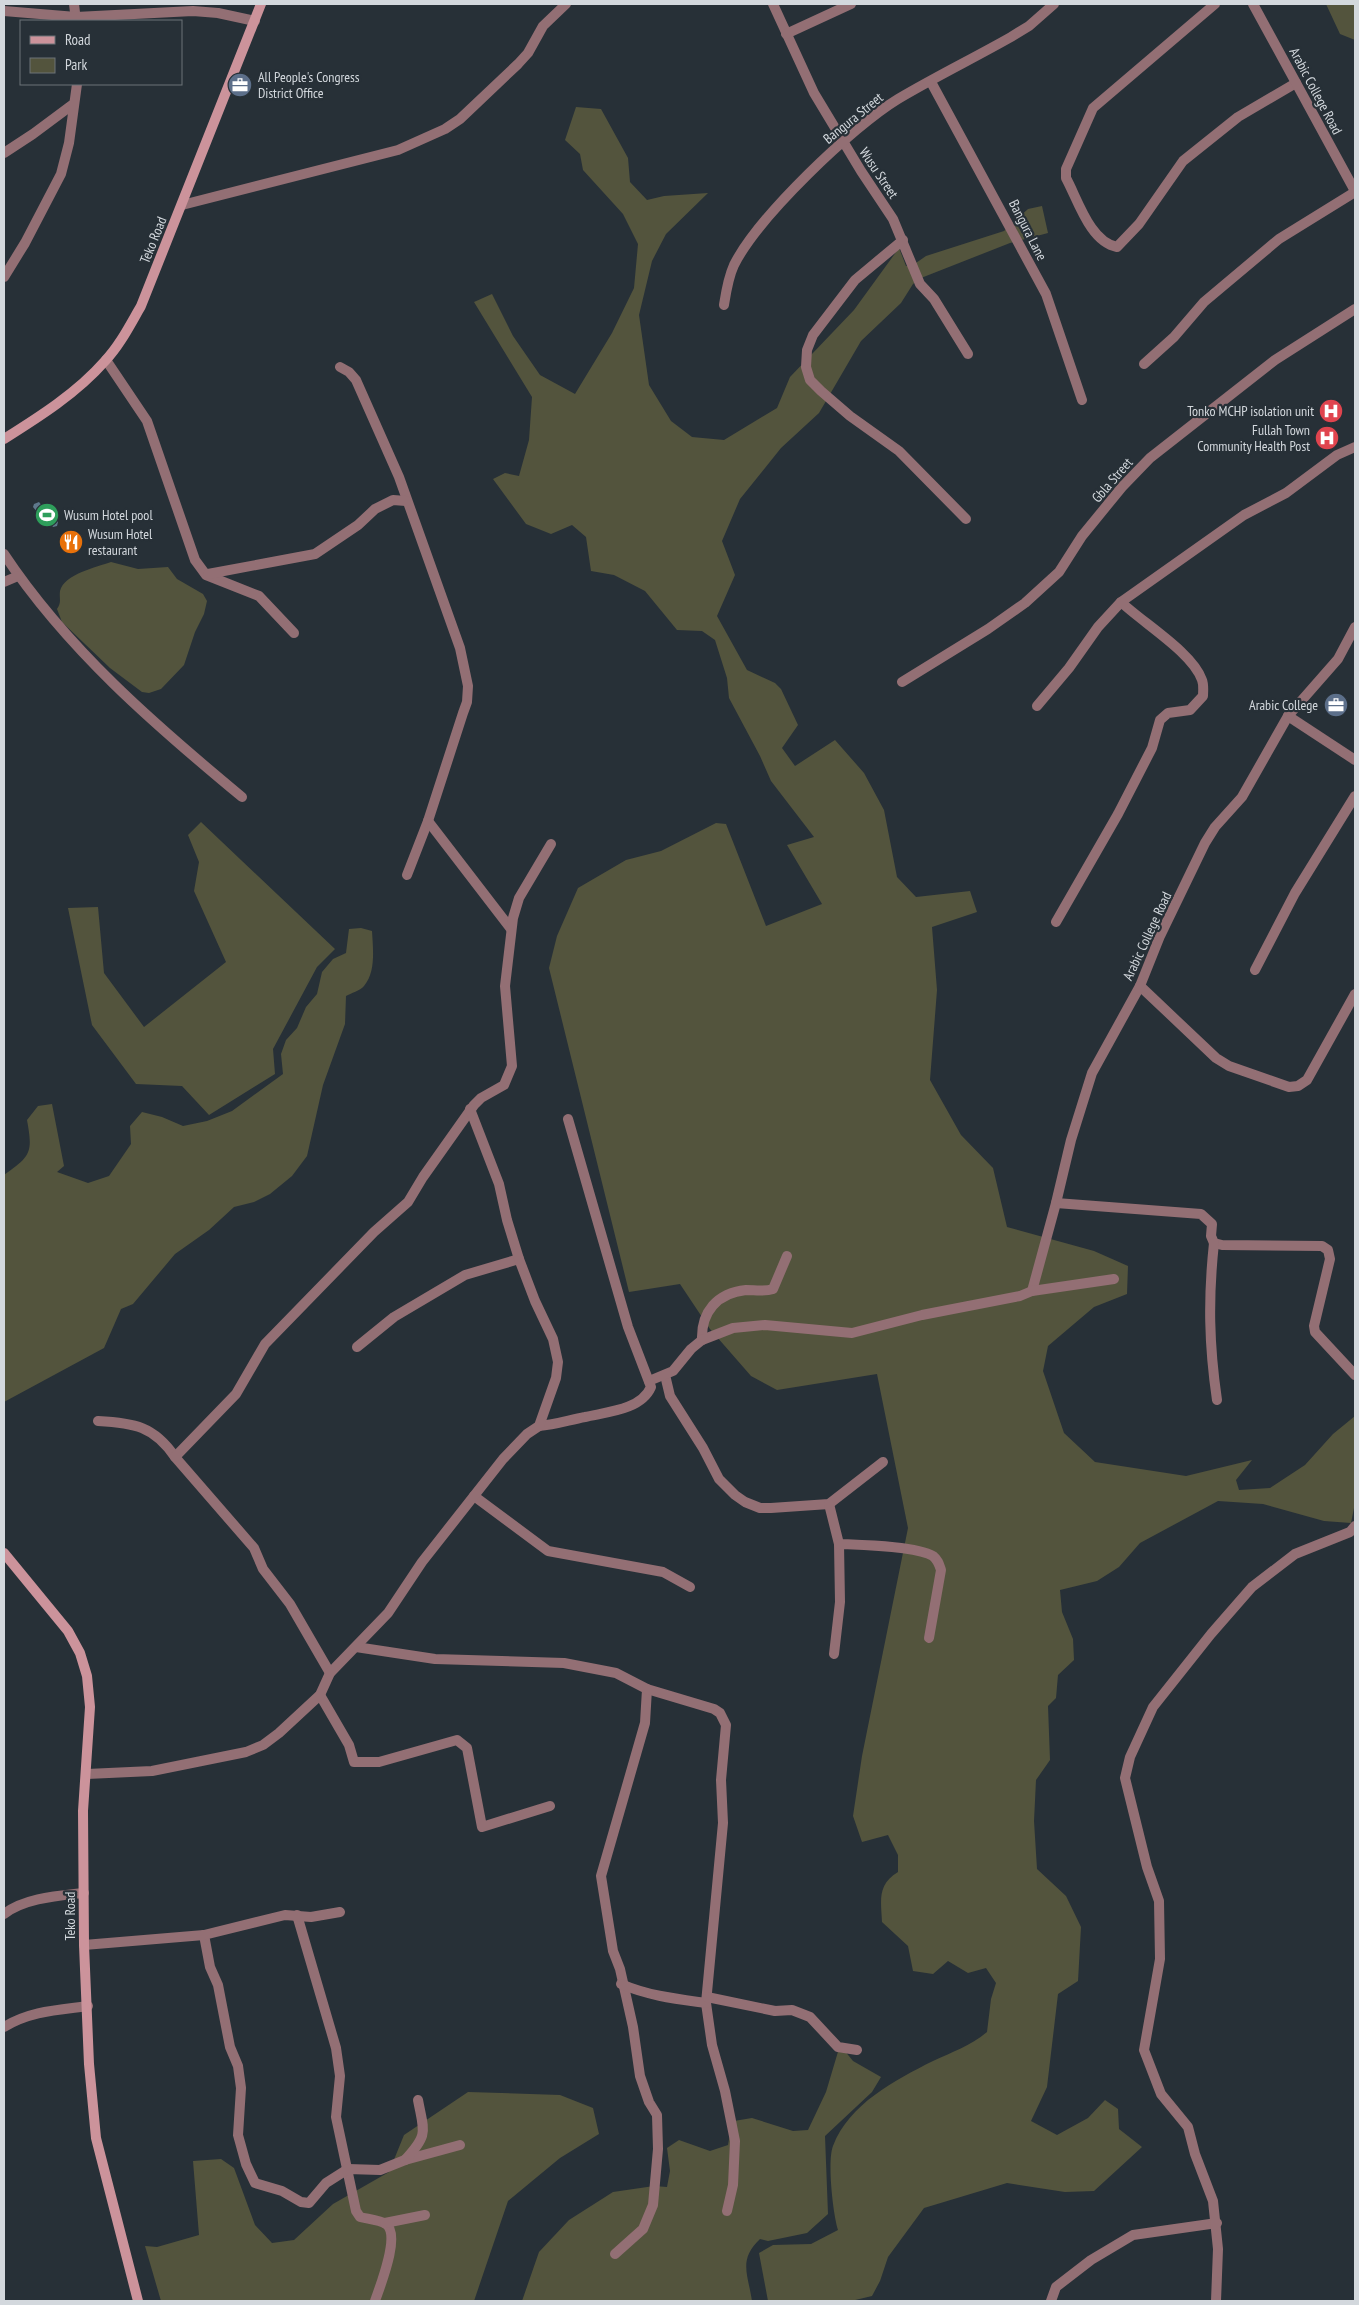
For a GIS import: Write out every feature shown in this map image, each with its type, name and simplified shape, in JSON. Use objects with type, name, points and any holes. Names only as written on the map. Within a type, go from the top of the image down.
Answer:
[{"type":"street","points":[[74,4],[76,19]]},
{"type":"street","name":"Teko Road","points":[[4,439],[38,418],[89,378],[106,360],[125,334],[141,306],[261,4]]},
{"type":"street","points":[[182,205],[398,150],[445,130],[460,119],[518,64],[528,53],[543,26],[566,4]]},
{"type":"street","name":"Wusu Street","points":[[773,4],[814,93],[843,143],[893,219],[920,284],[934,299],[968,354]]},
{"type":"street","points":[[786,34],[851,4]]},
{"type":"street","name":"Bangura Street","points":[[724,306],[728,280],[734,265],[748,243],[807,177],[843,143],[897,100],[1012,37],[1029,26],[1054,4]]},
{"type":"street","points":[[1215,4],[1093,108],[1068,160],[1066,178],[1096,235],[1110,246],[1117,247],[1139,224],[1183,161],[1238,117],[1296,83]]},
{"type":"street","name":"Arabic College Road","points":[[1253,4],[1355,192]]},
{"type":"street","points":[[4,11],[76,19],[193,11],[218,13],[255,21]]},
{"type":"street","name":"Bangura Lane","points":[[931,82],[1046,294],[1082,400]]},
{"type":"street","points":[[4,277],[25,243],[61,174],[69,143],[72,106],[77,85]]},
{"type":"street","points":[[4,153],[72,106]]},
{"type":"street","points":[[1144,364],[1174,337],[1204,302],[1279,239],[1355,192]]},
{"type":"street","points":[[903,240],[854,280],[813,335],[807,350],[806,367],[810,380],[821,391],[850,416],[899,451],[966,518]]},
{"type":"street","name":"Gbla Street","points":[[902,682],[988,629],[1025,603],[1059,572],[1082,536],[1122,487],[1150,458],[1275,360],[1355,309]]},
{"type":"street","points":[[106,360],[148,421],[164,463],[188,544],[195,560],[206,575],[259,596],[294,634]]},
{"type":"street","points":[[340,367],[349,372],[356,380],[399,477],[460,648],[468,686],[467,702],[428,821],[407,875]]},
{"type":"street","points":[[1037,706],[1069,668],[1098,627],[1121,602],[1244,516],[1286,493],[1337,455],[1355,447]]},
{"type":"street","points":[[206,575],[315,554],[358,525],[374,509],[393,500],[406,501]]},
{"type":"street","points":[[4,554],[18,576],[78,647],[113,683],[151,719],[242,797]]},
{"type":"street","points":[[4,582],[18,576]]},
{"type":"street","points":[[1056,922],[1152,748],[1160,720],[1168,713],[1190,710],[1203,696],[1203,681],[1191,662],[1174,645],[1138,618],[1121,602]]},
{"type":"street","name":"Arabic College Road","points":[[1032,1291],[1056,1203],[1070,1140],[1092,1073],[1140,986],[1160,936],[1205,843],[1215,827],[1242,797],[1288,716],[1338,659],[1355,627]]},
{"type":"street","points":[[1288,716],[1355,760]]},
{"type":"street","points":[[1255,970],[1295,893],[1355,796]]},
{"type":"street","points":[[428,821],[511,929]]},
{"type":"street","points":[[175,1458],[236,1394],[265,1344],[374,1232],[392,1219],[408,1202],[470,1109],[480,1098],[504,1084],[512,1066],[505,986],[511,929],[519,898],[535,868],[551,844]]},
{"type":"street","points":[[1140,986],[1216,1058],[1229,1066],[1289,1087],[1298,1086],[1307,1080],[1355,994]]},
{"type":"street","points":[[470,1109],[499,1184],[507,1220],[519,1259],[553,1339],[558,1362],[556,1378],[539,1426]]},
{"type":"street","points":[[87,1774],[152,1771],[246,1752],[262,1745],[279,1733],[320,1695],[330,1673],[388,1613],[422,1562],[503,1459],[527,1434],[539,1426],[556,1425],[620,1409],[636,1402],[648,1393],[651,1387],[628,1327],[568,1119]]},
{"type":"street","points":[[1056,1203],[1201,1214],[1212,1224],[1211,1236],[1214,1242],[1209,1289],[1210,1354],[1218,1400]]},
{"type":"street","points":[[1214,1242],[1222,1245],[1322,1246],[1328,1250],[1330,1259],[1314,1326],[1315,1332],[1355,1375]]},
{"type":"street","points":[[702,1340],[702,1325],[709,1308],[723,1296],[745,1290],[774,1289],[787,1256]]},
{"type":"street","points":[[357,1348],[394,1317],[465,1275],[519,1259]]},
{"type":"street","points":[[649,1381],[673,1371],[691,1349],[702,1340],[733,1328],[765,1325],[852,1333],[922,1315],[1020,1296],[1032,1291],[1114,1279]]},
{"type":"street","points":[[665,1375],[670,1396],[703,1448],[718,1479],[734,1496],[760,1508],[829,1504],[883,1462]]},
{"type":"street","points":[[98,1421],[131,1423],[149,1431],[165,1442],[175,1458],[254,1548],[263,1569],[290,1604],[330,1673]]},
{"type":"street","points":[[474,1496],[548,1551],[663,1572],[690,1587]]},
{"type":"street","points":[[829,1504],[839,1544],[840,1602],[834,1654]]},
{"type":"street","points":[[1216,2301],[1217,2223],[1213,2201],[1195,2154],[1188,2127],[1161,2094],[1144,2050],[1160,1959],[1159,1901],[1147,1867],[1125,1778],[1130,1757],[1153,1707],[1211,1634],[1252,1587],[1295,1554],[1343,1535],[1355,1526]]},
{"type":"street","points":[[839,1544],[920,1552],[931,1555],[937,1560],[941,1570],[929,1638]]},
{"type":"street","name":"Teko Road","points":[[4,1553],[68,1631],[80,1653],[88,1676],[90,1707],[87,1774],[83,1811],[84,1945],[89,2064],[96,2138],[138,2301]]},
{"type":"street","points":[[356,1647],[435,1658],[564,1662],[616,1673],[647,1689],[714,1709],[720,1713],[726,1725],[721,1780],[723,1823],[706,2000],[712,2046],[725,2091],[735,2141],[733,2186],[727,2211]]},
{"type":"street","points":[[615,2254],[643,2230],[653,2205],[658,2148],[657,2115],[649,2102],[640,2076],[633,2027],[620,1969],[613,1952],[601,1876],[644,1723],[647,1689]]},
{"type":"street","points":[[320,1695],[349,1745],[354,1762],[379,1762],[457,1740],[463,1743],[467,1748],[482,1827],[484,1828],[550,1806]]},
{"type":"street","points":[[4,1914],[13,1907],[52,1896],[84,1893]]},
{"type":"street","points":[[84,1945],[204,1934],[285,1915],[310,1917],[340,1912]]},
{"type":"street","points":[[298,1915],[336,2048],[340,2076],[336,2116],[356,2211],[360,2217],[385,2223],[425,2215]]},
{"type":"street","points":[[204,1934],[210,1968],[218,1985],[230,2047],[238,2066],[241,2088],[238,2135],[246,2164],[255,2183],[282,2191],[301,2202],[309,2203],[326,2183],[348,2169],[380,2170],[404,2160],[460,2145]]},
{"type":"street","points":[[622,1984],[639,1992],[775,2010],[792,2010],[810,2017],[838,2047],[857,2050]]},
{"type":"street","points":[[4,2027],[20,2017],[36,2013],[88,2006]]},
{"type":"street","points":[[404,2160],[418,2145],[424,2134],[418,2100]]},
{"type":"street","points":[[375,2301],[393,2240],[391,2229],[385,2223]]},
{"type":"street","points":[[1051,2301],[1056,2287],[1091,2260],[1133,2234],[1217,2223]]},
{"type":"green space","points":[[1326,4],[1355,4],[1355,40],[1340,34]]},
{"type":"green space","points":[[576,107],[601,109],[628,158],[630,182],[647,200],[664,196],[708,193],[666,234],[652,261],[639,315],[649,385],[671,421],[692,437],[724,440],[777,408],[790,377],[854,310],[899,248],[906,266],[913,265],[926,256],[1004,231],[1028,209],[1042,206],[1048,233],[1010,243],[921,278],[913,284],[901,303],[861,341],[819,413],[781,448],[740,499],[722,541],[735,575],[717,616],[747,670],[775,683],[781,689],[798,725],[782,748],[795,766],[835,740],[864,773],[884,810],[897,877],[916,897],[970,891],[977,912],[932,927],[937,990],[930,1080],[961,1135],[993,1168],[1007,1227],[1094,1251],[1128,1266],[1127,1294],[1094,1307],[1048,1346],[1043,1371],[1064,1433],[1095,1462],[1186,1476],[1252,1460],[1236,1480],[1239,1490],[1270,1488],[1305,1465],[1333,1434],[1355,1416],[1355,1503],[1351,1523],[1324,1521],[1263,1504],[1218,1501],[1140,1543],[1119,1567],[1097,1581],[1060,1590],[1062,1612],[1073,1639],[1074,1660],[1058,1675],[1056,1698],[1048,1706],[1050,1760],[1036,1780],[1034,1821],[1037,1869],[1066,1896],[1081,1927],[1078,1981],[1058,1994],[1047,2087],[1031,2121],[1057,2135],[1088,2118],[1105,2100],[1118,2109],[1119,2129],[1142,2147],[1094,2191],[1065,2192],[1007,2183],[924,2208],[888,2257],[880,2281],[872,2296],[851,2301],[768,2301],[759,2253],[773,2245],[811,2244],[838,2230],[833,2200],[831,2153],[840,2131],[862,2106],[889,2085],[918,2068],[967,2045],[987,2032],[991,1999],[996,1983],[986,1968],[968,1973],[948,1961],[933,1974],[913,1971],[908,1946],[882,1922],[883,1888],[886,1882],[898,1872],[898,1855],[888,1835],[862,1842],[853,1816],[862,1756],[908,1528],[877,1374],[777,1390],[751,1376],[710,1329],[680,1284],[629,1292],[549,968],[557,936],[578,888],[626,860],[661,851],[716,823],[726,824],[766,926],[822,904],[787,845],[814,837],[771,781],[729,698],[727,678],[715,640],[702,631],[677,630],[645,591],[614,575],[591,571],[586,537],[572,525],[551,534],[526,524],[493,479],[505,473],[519,476],[529,440],[532,397],[474,302],[492,294],[513,336],[540,375],[575,394],[612,333],[634,288],[638,244],[623,214],[583,170],[580,154],[565,140]]},
{"type":"green space","points":[[111,562],[138,569],[168,567],[177,579],[203,594],[207,601],[204,614],[195,632],[184,665],[161,689],[149,693],[142,692],[110,668],[62,622],[57,609],[63,585],[82,572]]},
{"type":"green space","points":[[201,822],[335,949],[317,967],[273,1049],[275,1074],[209,1115],[182,1086],[136,1084],[92,1025],[68,908],[98,907],[104,973],[144,1027],[226,962],[194,891],[199,862],[188,835]]},
{"type":"green space","points":[[361,928],[372,931],[372,967],[368,980],[362,988],[346,996],[345,1024],[323,1085],[307,1156],[292,1176],[270,1194],[254,1202],[234,1207],[209,1230],[175,1254],[133,1304],[121,1309],[104,1348],[4,1402],[4,1175],[20,1163],[28,1153],[30,1140],[27,1120],[38,1106],[52,1104],[64,1166],[57,1172],[88,1183],[109,1176],[131,1144],[130,1126],[142,1112],[162,1117],[183,1126],[207,1121],[232,1111],[283,1074],[281,1054],[286,1040],[297,1028],[306,1007],[317,994],[322,972],[333,959],[346,953],[349,929]]},
{"type":"green space","points":[[840,2045],[853,2061],[881,2077],[872,2092],[825,2136],[828,2214],[807,2233],[768,2241],[760,2239],[753,2247],[749,2254],[746,2268],[752,2301],[522,2301],[539,2252],[569,2220],[613,2192],[654,2186],[667,2187],[670,2171],[667,2148],[679,2140],[710,2151],[728,2145],[734,2121],[752,2118],[793,2131],[808,2130],[826,2092]]},
{"type":"green space","points":[[468,2092],[560,2095],[593,2108],[599,2134],[560,2158],[508,2201],[474,2301],[161,2301],[145,2246],[157,2247],[199,2235],[193,2161],[221,2159],[234,2168],[255,2225],[272,2243],[294,2240],[333,2204],[389,2172],[404,2135]]},
{"type":"water","name":"Wusum Hotel pool","points":[[39,502],[45,510],[50,510],[58,522],[57,526],[53,527],[33,507],[34,504]]},
{"type":"place","name":"All People's Congress District Office","points":[[240,85]]},
{"type":"place","name":"Tonko MCHP isolation unit","points":[[1331,411]]},
{"type":"place","name":"Fullah Town Community Health Post","points":[[1327,438]]},
{"type":"place","name":"Wusum Hotel pool","points":[[47,515]]},
{"type":"place","name":"Wusum Hotel restaurant","points":[[71,542]]},
{"type":"place","name":"Arabic College","points":[[1336,705]]}]
